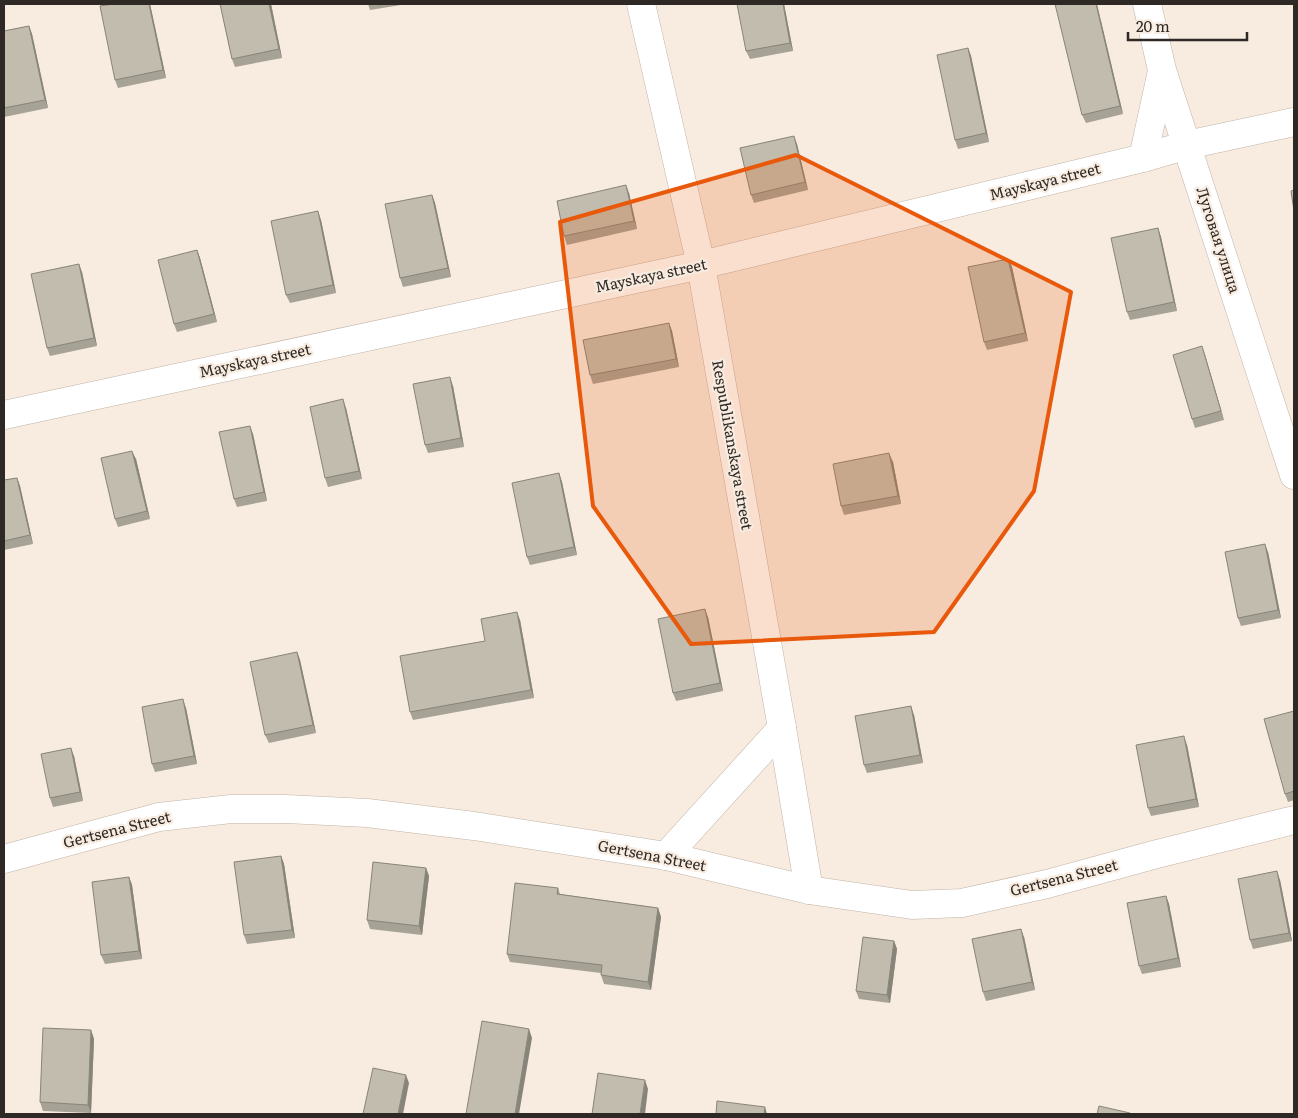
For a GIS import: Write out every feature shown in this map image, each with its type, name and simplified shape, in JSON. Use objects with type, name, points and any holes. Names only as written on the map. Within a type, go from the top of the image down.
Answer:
[{"type":"street","name":"Respublikanskaya street","points":[[641,4],[701,266],[782,728],[808,890]]},
{"type":"street","name":"Луговая улица","points":[[1147,4],[1162,70],[1294,475]]},
{"type":"street","points":[[1144,158],[1162,70]]},
{"type":"street","name":"Mayskaya street","points":[[4,415],[701,266],[1144,158],[1187,145],[1294,122]]},
{"type":"street","points":[[666,856],[782,728]]},
{"type":"street","name":"Gertsena Street","points":[[4,860],[159,817],[231,809],[286,809],[367,813],[474,826],[666,856],[808,890],[912,904],[962,903],[1047,884],[1294,820]]},
{"type":"highlighted area","points":[[796,155],[1071,292],[1034,491],[934,632],[691,644],[593,506],[560,222]]},
{"type":"building","points":[[149,4],[163,70],[115,80],[100,6]]},
{"type":"building","points":[[220,4],[269,4],[279,49],[232,59]]},
{"type":"building","points":[[737,4],[783,4],[790,43],[746,51]]},
{"type":"building","points":[[1055,4],[1096,4],[1120,106],[1082,115]]},
{"type":"building","points":[[29,26],[45,100],[4,108],[4,31]]},
{"type":"building","points":[[968,48],[986,133],[955,140],[937,55]]},
{"type":"building","points":[[794,136],[805,182],[751,195],[740,148]]},
{"type":"building","points":[[626,185],[634,221],[564,236],[557,201]]},
{"type":"building","points":[[1294,190],[1294,211],[1291,191]]},
{"type":"building","points":[[432,195],[448,268],[400,278],[385,204]]},
{"type":"building","points":[[318,211],[333,285],[286,295],[271,221]]},
{"type":"building","points":[[1158,228],[1174,302],[1127,312],[1111,238]]},
{"type":"building","points":[[197,250],[214,314],[174,324],[158,260]]},
{"type":"building","points":[[1008,259],[1025,333],[984,342],[968,267]]},
{"type":"building","points":[[79,264],[94,338],[47,348],[31,274]]},
{"type":"building","points":[[669,323],[676,359],[590,375],[583,340]]},
{"type":"building","points":[[1202,346],[1221,411],[1192,419],[1173,355]]},
{"type":"building","points":[[450,377],[461,438],[425,445],[413,384]]},
{"type":"building","points":[[343,399],[359,471],[325,478],[310,407]]},
{"type":"building","points":[[250,426],[264,492],[234,499],[219,432]]},
{"type":"building","points":[[132,451],[147,511],[115,519],[101,458]]},
{"type":"building","points":[[889,453],[898,496],[841,506],[833,464]]},
{"type":"building","points":[[559,473],[574,547],[527,557],[512,483]]},
{"type":"building","points":[[17,478],[30,535],[4,541],[4,480]]},
{"type":"building","points":[[1265,544],[1278,610],[1238,618],[1225,552]]},
{"type":"building","points":[[705,609],[720,683],[673,693],[658,619]]},
{"type":"building","points":[[517,612],[531,690],[410,712],[400,656],[485,641],[481,619]]},
{"type":"building","points":[[297,652],[313,725],[265,735],[250,662]]},
{"type":"building","points":[[183,699],[194,756],[152,764],[142,707]]},
{"type":"building","points":[[911,706],[920,755],[864,765],[855,716]]},
{"type":"building","points":[[1294,711],[1294,791],[1285,794],[1264,719]]},
{"type":"building","points":[[1184,736],[1196,799],[1148,808],[1136,745]]},
{"type":"building","points":[[71,748],[80,792],[50,798],[41,754]]},
{"type":"building","points":[[281,856],[292,930],[244,935],[234,862]]},
{"type":"building","points":[[373,862],[426,868],[419,926],[367,920]]},
{"type":"building","points":[[1277,871],[1289,933],[1250,940],[1238,879]]},
{"type":"building","points":[[129,877],[139,951],[101,955],[92,882]]},
{"type":"building","points":[[515,883],[558,888],[557,894],[658,908],[648,982],[601,975],[602,965],[507,954]]},
{"type":"building","points":[[1166,896],[1178,958],[1139,966],[1127,903]]},
{"type":"building","points":[[1021,929],[1032,982],[983,992],[972,939]]},
{"type":"building","points":[[863,937],[894,941],[887,995],[856,991]]},
{"type":"building","points":[[482,1021],[529,1029],[515,1114],[466,1114]]},
{"type":"building","points":[[43,1028],[91,1030],[88,1105],[40,1102]]},
{"type":"building","points":[[373,1068],[406,1075],[398,1114],[363,1114]]},
{"type":"building","points":[[598,1073],[645,1080],[640,1114],[592,1114]]},
{"type":"building","points":[[717,1101],[765,1107],[764,1114],[716,1114]]},
{"type":"building","points":[[1099,1106],[1130,1113],[1097,1114]]}]
